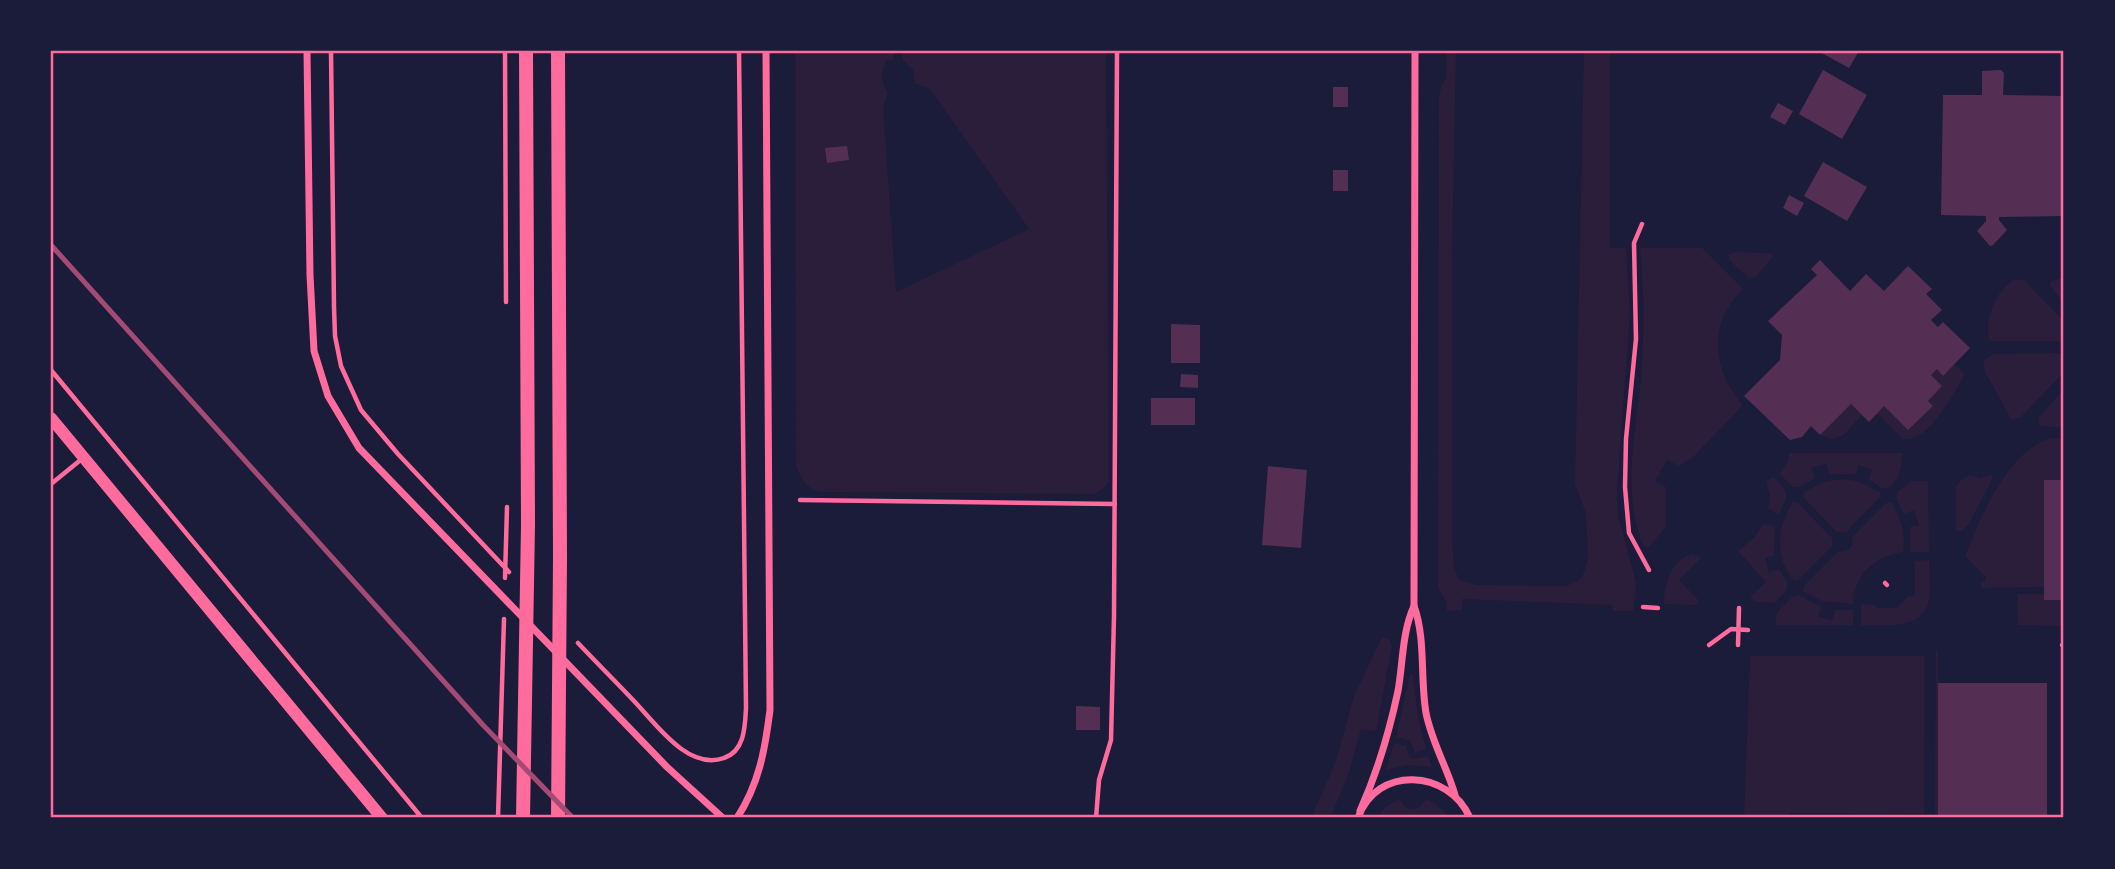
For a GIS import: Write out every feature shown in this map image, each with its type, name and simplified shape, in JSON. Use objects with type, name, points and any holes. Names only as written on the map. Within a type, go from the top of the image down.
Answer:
[{"type":"main road","points":[[523,818],[528,525],[526,51]]},
{"type":"main road","points":[[558,51],[558,818]]},
{"type":"street","points":[[307,51],[310,288],[314,351],[328,396],[343,424],[359,448],[667,767],[723,818]]},
{"type":"street","points":[[737,818],[752,793],[761,767],[770,710],[766,51]]},
{"type":"street","points":[[1415,51],[1414,606],[1420,623],[1422,681],[1427,717],[1455,795],[1470,818]]},
{"type":"street","points":[[51,418],[382,818]]},
{"type":"street","points":[[1359,815],[1388,731],[1398,691],[1406,622],[1414,606]]},
{"type":"street","points":[[1359,815],[1378,791],[1404,780],[1422,779],[1440,785],[1455,795]]},
{"type":"lane","points":[[51,484],[84,457]]},
{"type":"path","points":[[331,51],[334,307],[335,336],[341,366],[360,410],[439,499],[516,578]]},
{"type":"path","points":[[505,51],[506,312]]},
{"type":"path","points":[[573,638],[659,727],[687,752],[714,761],[729,756],[738,748],[743,735],[746,708],[739,51]]},
{"type":"path","points":[[1096,818],[1099,779],[1111,740],[1117,51]]},
{"type":"path","points":[[1642,224],[1634,243],[1636,339],[1626,439],[1625,487],[1629,533],[1649,570]]},
{"type":"path","points":[[51,369],[422,818]]},
{"type":"path","points":[[800,500],[1115,504]]},
{"type":"path","points":[[505,588],[507,504]]},
{"type":"path","points":[[1643,607],[1658,608]]},
{"type":"path","points":[[1738,645],[1739,608]]},
{"type":"path","points":[[498,818],[504,616]]},
{"type":"path","points":[[1709,645],[1731,629],[1748,630]]},
{"type":"shaded area","points":[[795,51],[893,51],[894,59],[886,61],[882,77],[888,93],[883,107],[896,292],[1029,229],[930,89],[915,83],[913,70],[903,60],[903,51],[1106,51],[1109,482],[1102,490],[1094,494],[824,492],[809,487],[803,480],[796,466]]},
{"type":"shaded area","points":[[1447,51],[1456,51],[1452,257],[1454,569],[1460,580],[1477,585],[1567,586],[1582,578],[1588,559],[1586,514],[1575,484],[1584,51],[1610,51],[1610,248],[1626,248],[1630,313],[1617,491],[1618,515],[1636,582],[1633,611],[1613,611],[1612,605],[1462,599],[1462,610],[1447,611],[1447,603],[1438,587],[1439,99],[1446,77]]},
{"type":"shaded area","points":[[1640,248],[1702,248],[1743,289],[1731,302],[1723,317],[1718,347],[1725,377],[1743,405],[1694,456],[1679,466],[1667,460],[1655,481],[1666,487],[1666,527],[1649,547],[1645,547],[1641,541],[1635,519],[1631,475],[1643,351]]},
{"type":"shaded area","points":[[1770,253],[1773,256],[1756,277],[1750,279],[1729,260],[1729,254]]},
{"type":"shaded area","points":[[2064,277],[2064,303],[2050,286],[2051,281]]},
{"type":"shaded area","points":[[2015,279],[2024,280],[2064,321],[2063,341],[1990,341],[1988,325],[1993,306],[2002,290]]},
{"type":"shaded area","points":[[1994,354],[2064,355],[2064,372],[2020,418],[2011,419],[1985,372],[1983,360]]},
{"type":"shaded area","points":[[1954,364],[1965,374],[1940,415],[1922,433],[1903,439],[1877,413],[1884,406],[1908,430],[1933,406],[1928,401],[1942,386],[1931,375],[1937,369],[1943,375]]},
{"type":"shaded area","points":[[2064,389],[2064,428],[2041,426],[2039,417]]},
{"type":"shaded area","points":[[1851,404],[1862,415],[1844,435],[1832,440],[1820,435]]},
{"type":"shaded area","points":[[2051,438],[2064,439],[2064,480],[2045,480],[2044,587],[1981,588],[1981,582],[1985,582],[1986,577],[1965,556],[1987,505],[1997,487],[2022,456]]},
{"type":"shaded area","points":[[1789,453],[1902,453],[1902,458],[1898,475],[1891,487],[1883,489],[1869,479],[1872,470],[1858,465],[1856,474],[1829,474],[1826,464],[1811,468],[1815,478],[1799,487],[1793,487],[1780,474],[1788,461]]},
{"type":"shaded area","points":[[1970,475],[1980,478],[1991,475],[1993,478],[1970,522],[1962,531],[1956,531],[1956,487]]},
{"type":"shaded area","points":[[1774,477],[1786,494],[1779,514],[1768,509],[1770,496],[1766,481]]},
{"type":"shaded area","points":[[1841,479],[1857,481],[1880,492],[1880,497],[1846,532],[1837,532],[1803,497],[1804,492],[1823,482]]},
{"type":"shaded area","points":[[1911,481],[1928,481],[1929,552],[1910,552],[1910,527],[1919,525],[1914,510],[1904,514],[1896,499],[1897,492]]},
{"type":"shaded area","points":[[1793,502],[1798,503],[1832,538],[1832,546],[1798,580],[1793,580],[1787,571],[1780,551],[1781,531]]},
{"type":"shaded area","points":[[1886,503],[1892,503],[1900,521],[1904,539],[1903,552],[1883,558],[1868,568],[1858,584],[1853,604],[1821,601],[1803,591],[1804,586],[1838,552],[1849,550],[1853,543],[1852,537]]},
{"type":"shaded area","points":[[1763,524],[1775,526],[1774,555],[1765,558],[1769,572],[1779,569],[1788,584],[1787,590],[1774,603],[1756,602],[1750,597],[1766,582],[1738,551],[1755,537]]},
{"type":"shaded area","points":[[1693,554],[1701,558],[1679,580],[1699,601],[1695,605],[1664,604],[1670,573],[1679,561]]},
{"type":"shaded area","points":[[1929,560],[1929,600],[1926,610],[1919,617],[1901,624],[1861,625],[1861,604],[1876,605],[1876,608],[1896,608],[1909,596],[1915,596],[1915,561]]},
{"type":"shaded area","points":[[2017,594],[2044,594],[2045,600],[2064,600],[2064,626],[2018,625]]},
{"type":"shaded area","points":[[1799,595],[1821,607],[1818,617],[1832,620],[1835,610],[1853,610],[1853,625],[1775,625],[1777,612],[1793,596]]},
{"type":"shaded area","points":[[1382,637],[1389,639],[1392,646],[1376,731],[1361,729],[1350,770],[1330,818],[1311,818],[1336,761],[1354,696]]},
{"type":"shaded area","points":[[1938,651],[1938,814],[1935,814]]},
{"type":"shaded area","points":[[1750,656],[1925,656],[1924,814],[1790,813],[1789,818],[1744,818]]},
{"type":"shaded area","points":[[1413,674],[1418,718],[1426,749],[1415,753],[1410,741],[1396,737],[1410,675]]},
{"type":"shaded area","points":[[1394,743],[1406,746],[1413,759],[1428,756],[1432,767],[1408,765],[1386,770]]},
{"type":"shaded area","points":[[1400,799],[1406,807],[1414,809],[1420,807],[1426,799],[1435,803],[1447,815],[1444,818],[1384,818],[1379,815],[1385,807]]},
{"type":"building","points":[[1818,51],[1859,51],[1849,68]]},
{"type":"building","points":[[1823,70],[1867,95],[1842,139],[1799,114]]},
{"type":"building","points":[[2001,70],[2004,73],[2003,95],[2064,96],[2064,216],[1999,217],[2007,230],[1990,246],[1977,231],[1986,221],[1986,216],[1941,215],[1943,95],[1982,95],[1982,71]]},
{"type":"building","points":[[1333,87],[1348,87],[1348,107],[1333,107]]},
{"type":"building","points":[[1778,103],[1793,111],[1785,125],[1770,117]]},
{"type":"building","points":[[847,146],[849,160],[827,163],[825,148]]},
{"type":"building","points":[[1823,162],[1867,187],[1847,221],[1804,196]]},
{"type":"building","points":[[1333,170],[1348,170],[1348,191],[1333,191]]},
{"type":"building","points":[[1789,195],[1804,203],[1797,216],[1783,208]]},
{"type":"building","points":[[1820,260],[1850,291],[1866,274],[1884,291],[1908,266],[1932,289],[1926,294],[1942,310],[1931,320],[1938,327],[1943,322],[1970,348],[1943,376],[1937,369],[1931,375],[1942,386],[1928,401],[1933,406],[1908,430],[1884,406],[1869,422],[1851,404],[1820,435],[1811,426],[1802,437],[1790,440],[1744,396],[1780,360],[1782,335],[1768,321],[1817,275],[1811,269]]},
{"type":"building","points":[[1171,324],[1200,325],[1200,363],[1171,363]]},
{"type":"building","points":[[1181,374],[1198,375],[1198,388],[1180,387]]},
{"type":"building","points":[[1151,398],[1195,398],[1195,425],[1151,425]]},
{"type":"building","points":[[1268,466],[1307,470],[1301,548],[1262,545]]},
{"type":"building","points":[[2044,480],[2064,480],[2064,600],[2044,600]]},
{"type":"building","points":[[1938,683],[2047,683],[2047,818],[1938,818]]},
{"type":"building","points":[[1076,706],[1100,707],[1100,730],[1076,730]]},
{"type":"railway","points":[[51,245],[483,725],[573,818]]}]
